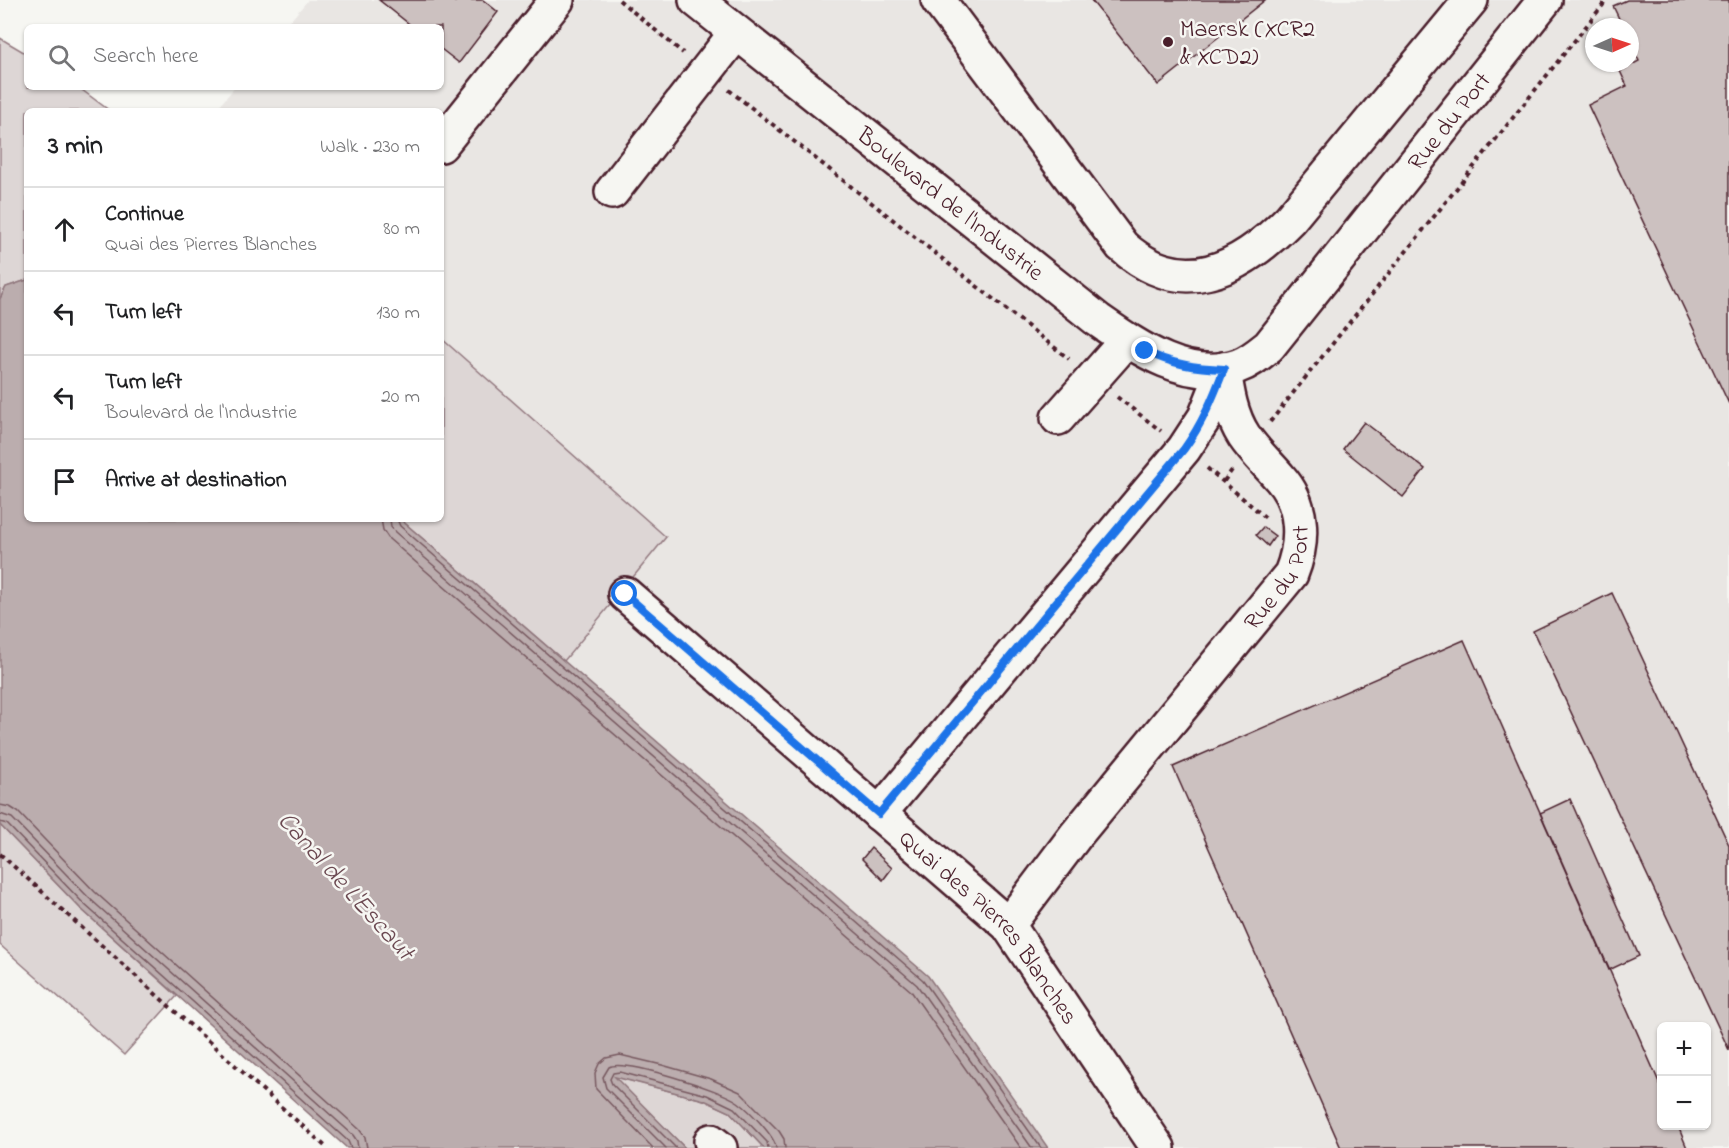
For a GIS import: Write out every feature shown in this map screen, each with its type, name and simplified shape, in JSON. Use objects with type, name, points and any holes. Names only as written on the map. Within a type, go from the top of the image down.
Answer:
[{"type":"street","points":[[444,141],[557,0]]},
{"type":"street","name":"Boulevard de l'Industrie","points":[[696,0],[1098,320],[1127,340],[1165,361],[1202,369],[1224,369]]},
{"type":"street","points":[[939,0],[1122,246],[1137,260],[1154,269],[1171,274],[1192,276],[1227,266],[1276,234],[1471,0]]},
{"type":"street","name":"Rue du Port","points":[[1008,925],[1077,835],[1291,574],[1300,547],[1298,512],[1293,496],[1282,480],[1251,446],[1238,425],[1227,395],[1224,369],[1239,366],[1269,346],[1545,0]]},
{"type":"street","points":[[612,192],[736,33]]},
{"type":"street","points":[[1058,418],[1127,340]]},
{"type":"street","points":[[879,814],[1184,449],[1205,417],[1224,369]]},
{"type":"street","name":"Quai des Pierres Blanches","points":[[625,594],[1008,925],[1158,1148]]},
{"type":"path","points":[[619,0],[706,72],[1184,449],[1300,547]]},
{"type":"path","points":[[1224,482],[1607,0]]},
{"type":"path","points":[[0,854],[327,1148]]},
{"type":"shaded area","points":[[308,0],[1729,0],[1729,1148],[1048,1148],[928,976],[403,522],[444,522],[444,108],[218,108],[232,90],[444,90],[444,24],[288,24]]},
{"type":"shaded area","points":[[0,38],[24,52],[24,90],[82,90],[106,108],[24,108],[24,281],[6,287],[0,299]]},
{"type":"shaded area","points":[[444,341],[666,537],[564,661],[403,522],[444,522]]},
{"type":"shaded area","points":[[0,825],[80,908],[177,996],[124,1055],[0,945]]},
{"type":"shaded area","points":[[613,1076],[704,1100],[730,1112],[764,1148],[685,1148]]},
{"type":"water","name":"Canal de L'Escaut","points":[[24,281],[24,522],[403,522],[928,976],[1048,1148],[764,1148],[730,1112],[704,1100],[615,1077],[685,1148],[347,1148],[80,908],[0,825],[0,299],[6,287]]},
{"type":"building","points":[[379,0],[453,0],[455,2],[457,0],[483,0],[498,12],[459,63],[444,51],[444,24],[409,24]]},
{"type":"building","name":"Maersk (XCR2 & XCD2)","points":[[1091,0],[1265,0],[1158,85]]},
{"type":"building","points":[[1627,0],[1729,0],[1729,404],[1588,105],[1627,86],[1620,72],[1639,72],[1639,18],[1619,18],[1613,6]]},
{"type":"building","points":[[1364,422],[1425,469],[1403,497],[1343,449]]},
{"type":"building","points":[[1263,527],[1275,536],[1268,546],[1256,535]]},
{"type":"building","points":[[1612,593],[1729,845],[1729,1050],[1533,631]]},
{"type":"building","points":[[1464,640],[1657,1078],[1657,1130],[1680,1130],[1687,1148],[1341,1148],[1173,767]]},
{"type":"building","points":[[1570,799],[1639,956],[1609,970],[1540,813]]},
{"type":"building","points":[[871,848],[892,868],[883,880],[862,859]]},
{"type":"place","name":"Maersk (XCR2 & XCD2)","points":[[1168,42]]},
{"type":"route","points":[[625,594],[879,814],[1184,449],[1205,417],[1224,369],[1185,366],[1165,361],[1145,351]]}]
